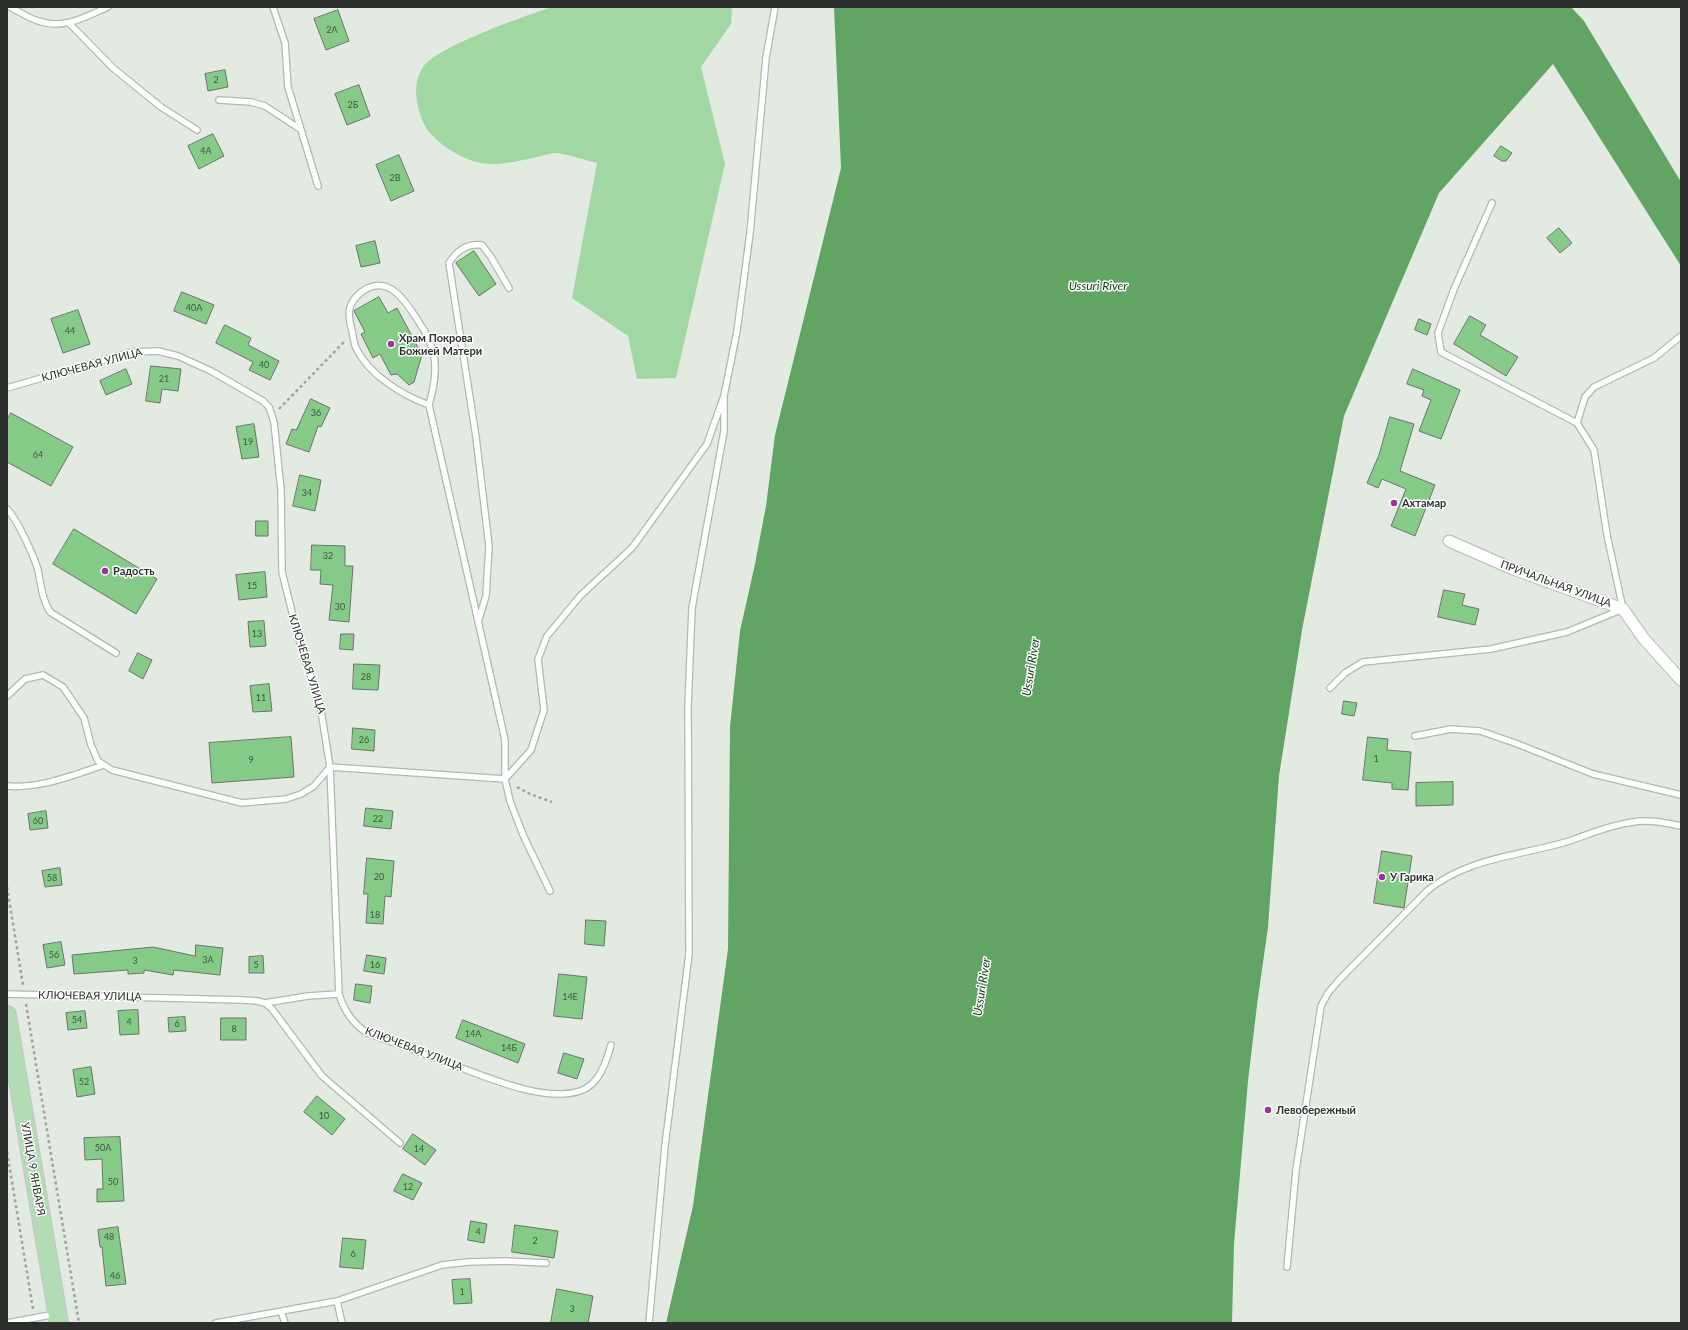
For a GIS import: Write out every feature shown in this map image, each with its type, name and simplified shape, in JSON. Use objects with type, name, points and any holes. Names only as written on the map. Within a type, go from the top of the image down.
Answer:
[{"type":"main road","name":"УЛИЦА 9 ЯНВАРЯ","points":[[7,1015],[58,1318]]},
{"type":"street","name":"ПРИЧАЛЬНАЯ УЛИЦА","points":[[1449,541],[1513,569],[1623,609],[1644,639],[1681,680]]},
{"type":"lane","points":[[10,7],[40,22],[56,25],[69,23],[108,7]]},
{"type":"lane","points":[[273,7],[285,43],[288,87],[318,186]]},
{"type":"lane","points":[[505,780],[531,750],[544,710],[538,659],[547,636],[581,595],[632,548],[707,444],[724,396],[738,324],[750,233],[766,58],[774,7]]},
{"type":"lane","points":[[69,23],[113,68],[161,106],[197,130]]},
{"type":"lane","points":[[219,100],[251,102],[265,106],[300,129]]},
{"type":"lane","points":[[1330,688],[1344,673],[1363,662],[1491,649],[1567,632],[1623,609],[1607,535],[1594,450],[1577,423],[1441,352],[1438,332],[1454,289],[1492,203]]},
{"type":"lane","points":[[478,622],[486,596],[489,546],[476,437],[450,262],[456,252],[472,244],[482,245],[492,257],[509,288]]},
{"type":"lane","points":[[429,405],[412,399],[393,388],[368,365],[356,348],[350,322],[350,307],[358,294],[372,286],[389,287],[404,298],[429,338],[435,356],[436,375],[429,405],[505,740],[505,780],[524,837],[550,891]]},
{"type":"lane","points":[[1577,423],[1585,397],[1594,387],[1654,358],[1681,336]]},
{"type":"lane","name":"КЛЮЧЕВАЯ УЛИЦА","points":[[7,388],[132,352],[158,351],[178,356],[212,371],[263,401],[269,407],[274,422],[281,490],[282,572],[298,636],[320,704],[330,767],[339,994],[343,1006],[352,1022],[368,1033],[515,1088],[560,1094],[580,1091],[590,1085],[602,1072],[611,1045]]},
{"type":"lane","points":[[649,1323],[665,1146],[689,954],[688,706],[692,608],[724,431],[724,396]]},
{"type":"lane","points":[[7,509],[25,540],[37,569],[44,603],[50,612],[116,652]]},
{"type":"lane","points":[[7,696],[25,679],[44,675],[63,687],[84,718],[91,745],[98,761],[104,765],[112,770],[242,803],[286,799],[301,794],[314,786],[330,767],[505,780]]},
{"type":"lane","points":[[1415,736],[1451,729],[1480,732],[1515,743],[1592,774],[1681,795]]},
{"type":"lane","points":[[7,786],[22,787],[41,784],[104,765]]},
{"type":"lane","points":[[1287,1267],[1296,1170],[1321,1006],[1328,993],[1340,979],[1427,891],[1440,880],[1460,869],[1477,863],[1566,842],[1606,827],[1634,821],[1681,826]]},
{"type":"lane","name":"КЛЮЧЕВАЯ УЛИЦА","points":[[7,994],[242,1000],[265,1003],[308,996],[339,994]]},
{"type":"lane","points":[[265,1003],[272,1009],[322,1076],[400,1143]]},
{"type":"lane","points":[[216,1323],[337,1301],[442,1265],[468,1262],[505,1261],[546,1263]]},
{"type":"lane","points":[[337,1301],[342,1323]]},
{"type":"lane","points":[[281,1311],[285,1323]]},
{"type":"lane","points":[[7,1323],[35,1318],[58,1318]]},
{"type":"path","points":[[286,403],[343,342]]},
{"type":"path","points":[[530,794],[552,802]]},
{"type":"path","points":[[7,887],[79,1323]]},
{"type":"path","points":[[7,1152],[35,1318]]},
{"type":"shaded area","points":[[552,7],[732,7],[731,24],[701,67],[725,164],[676,378],[637,379],[628,336],[572,298],[597,163],[571,156],[551,153],[509,163],[480,163],[464,158],[447,148],[433,136],[423,122],[417,101],[416,87],[417,80],[423,67],[432,59],[463,41],[483,32]]},
{"type":"water","name":"Ussuri River","points":[[834,7],[1571,7],[1584,21],[1681,182],[1681,266],[1553,64],[1439,193],[1344,416],[1302,630],[1279,776],[1268,927],[1248,1081],[1234,1244],[1232,1323],[666,1323],[693,1206],[728,949],[730,727],[740,631],[766,506],[775,435],[841,168]]},
{"type":"building","points":[[338,10],[349,41],[326,50],[314,19]]},
{"type":"building","points":[[225,70],[228,87],[208,91],[205,74]]},
{"type":"building","points":[[359,85],[370,116],[347,125],[335,94]]},
{"type":"building","points":[[213,134],[224,156],[199,169],[188,146]]},
{"type":"building","points":[[1501,146],[1512,153],[1506,161],[1502,161],[1494,156]]},
{"type":"building","points":[[399,155],[414,191],[391,201],[376,165]]},
{"type":"building","points":[[1559,228],[1572,243],[1560,253],[1547,238]]},
{"type":"building","points":[[375,241],[380,263],[361,267],[356,246]]},
{"type":"building","points":[[474,251],[496,284],[479,296],[456,263]]},
{"type":"building","points":[[182,292],[214,305],[206,324],[174,311]]},
{"type":"building","name":"Храм Покрова Божией Матери","points":[[379,297],[388,313],[397,308],[422,355],[414,382],[409,385],[397,374],[391,375],[380,354],[373,358],[361,334],[365,332],[354,311]]},
{"type":"building","points":[[78,310],[90,344],[63,353],[51,319]]},
{"type":"building","points":[[1470,316],[1486,325],[1480,335],[1518,357],[1506,376],[1454,344]]},
{"type":"building","points":[[1419,319],[1431,324],[1427,335],[1415,330]]},
{"type":"building","points":[[225,325],[251,338],[248,345],[279,361],[270,380],[249,370],[253,362],[216,343]]},
{"type":"building","points":[[151,366],[181,369],[178,391],[162,389],[160,403],[146,401]]},
{"type":"building","points":[[126,369],[132,384],[106,395],[100,381]]},
{"type":"building","points":[[1413,369],[1460,390],[1441,439],[1419,431],[1431,400],[1422,396],[1424,390],[1407,384]]},
{"type":"building","points":[[311,399],[330,408],[321,427],[318,426],[309,452],[286,444],[292,429],[296,430]]},
{"type":"building","points":[[11,413],[73,447],[51,486],[7,462],[7,420]]},
{"type":"building","points":[[1390,417],[1414,424],[1400,471],[1435,485],[1415,536],[1391,526],[1406,489],[1382,479],[1378,488],[1367,483],[1379,455]]},
{"type":"building","points":[[254,424],[259,457],[242,459],[236,427]]},
{"type":"building","points":[[300,475],[321,480],[315,511],[293,506]]},
{"type":"building","points":[[256,521],[268,521],[268,536],[256,536]]},
{"type":"building","name":"Радость","points":[[74,529],[157,579],[136,614],[53,564]]},
{"type":"building","points":[[312,545],[345,546],[345,566],[353,566],[349,622],[329,620],[333,585],[320,584],[321,570],[311,570]]},
{"type":"building","points":[[265,572],[267,597],[239,600],[236,575]]},
{"type":"building","points":[[1444,590],[1465,594],[1462,605],[1479,609],[1475,625],[1438,617]]},
{"type":"building","points":[[264,621],[266,646],[250,647],[248,622]]},
{"type":"building","points":[[341,634],[354,634],[353,650],[340,649]]},
{"type":"building","points":[[138,653],[152,660],[143,679],[129,671]]},
{"type":"building","points":[[354,664],[380,665],[378,690],[353,689]]},
{"type":"building","points":[[269,684],[272,711],[253,712],[250,686]]},
{"type":"building","points":[[1344,701],[1357,703],[1354,716],[1342,714]]},
{"type":"building","points":[[353,728],[375,730],[374,751],[352,749]]},
{"type":"building","points":[[291,737],[294,777],[212,783],[209,743]]},
{"type":"building","points":[[1368,737],[1388,739],[1387,750],[1411,752],[1408,790],[1392,789],[1392,783],[1363,780]]},
{"type":"building","points":[[1453,782],[1453,805],[1416,806],[1416,783]]},
{"type":"building","points":[[366,808],[393,811],[391,829],[364,826]]},
{"type":"building","points":[[46,811],[48,828],[30,830],[28,814]]},
{"type":"building","points":[[1382,851],[1412,856],[1404,908],[1374,903]]},
{"type":"building","points":[[367,858],[394,861],[391,897],[385,896],[383,924],[366,923],[368,894],[364,894]]},
{"type":"building","points":[[60,868],[62,885],[45,887],[42,871]]},
{"type":"building","points":[[586,920],[606,921],[604,946],[585,944]]},
{"type":"building","points":[[61,942],[65,965],[47,968],[43,945]]},
{"type":"building","points":[[196,945],[223,948],[220,975],[174,970],[173,975],[144,970],[144,973],[128,974],[128,970],[74,974],[72,955],[153,947],[195,956]]},
{"type":"building","points":[[367,955],[386,958],[384,974],[364,971]]},
{"type":"building","points":[[263,956],[264,973],[249,973],[249,957]]},
{"type":"building","points":[[559,974],[587,977],[582,1019],[554,1016]]},
{"type":"building","points":[[356,984],[372,986],[370,1003],[354,1000]]},
{"type":"building","points":[[138,1010],[139,1034],[120,1035],[118,1011]]},
{"type":"building","points":[[85,1011],[87,1028],[68,1030],[66,1013]]},
{"type":"building","points":[[185,1017],[186,1031],[169,1032],[168,1018]]},
{"type":"building","points":[[221,1018],[246,1018],[246,1040],[221,1040]]},
{"type":"building","points":[[463,1020],[525,1044],[518,1063],[456,1038]]},
{"type":"building","points":[[564,1053],[584,1059],[577,1079],[558,1073]]},
{"type":"building","points":[[91,1067],[95,1094],[77,1097],[73,1070]]},
{"type":"building","points":[[317,1096],[345,1119],[332,1135],[304,1112]]},
{"type":"building","points":[[413,1134],[436,1150],[425,1165],[403,1149]]},
{"type":"building","points":[[120,1137],[124,1201],[97,1202],[97,1189],[103,1189],[102,1159],[85,1160],[84,1138]]},
{"type":"building","points":[[403,1174],[422,1183],[413,1200],[394,1191]]},
{"type":"building","points":[[471,1221],[487,1224],[484,1243],[468,1240]]},
{"type":"building","points":[[515,1225],[558,1231],[554,1258],[512,1252]]},
{"type":"building","points":[[118,1227],[126,1284],[106,1286],[102,1247],[100,1247],[98,1230]]},
{"type":"building","points":[[343,1238],[366,1240],[363,1269],[340,1267]]},
{"type":"building","points":[[470,1279],[472,1303],[454,1304],[452,1280]]},
{"type":"building","points":[[557,1289],[593,1296],[588,1323],[551,1323]]},
{"type":"place","name":"Храм Покрова Божией Матери","points":[[391,344]]},
{"type":"place","name":"Ахтамар","points":[[1394,503]]},
{"type":"place","name":"Радость","points":[[105,571]]},
{"type":"place","name":"У Гарика","points":[[1382,877]]},
{"type":"place","name":"Левобережный","points":[[1268,1110]]}]
